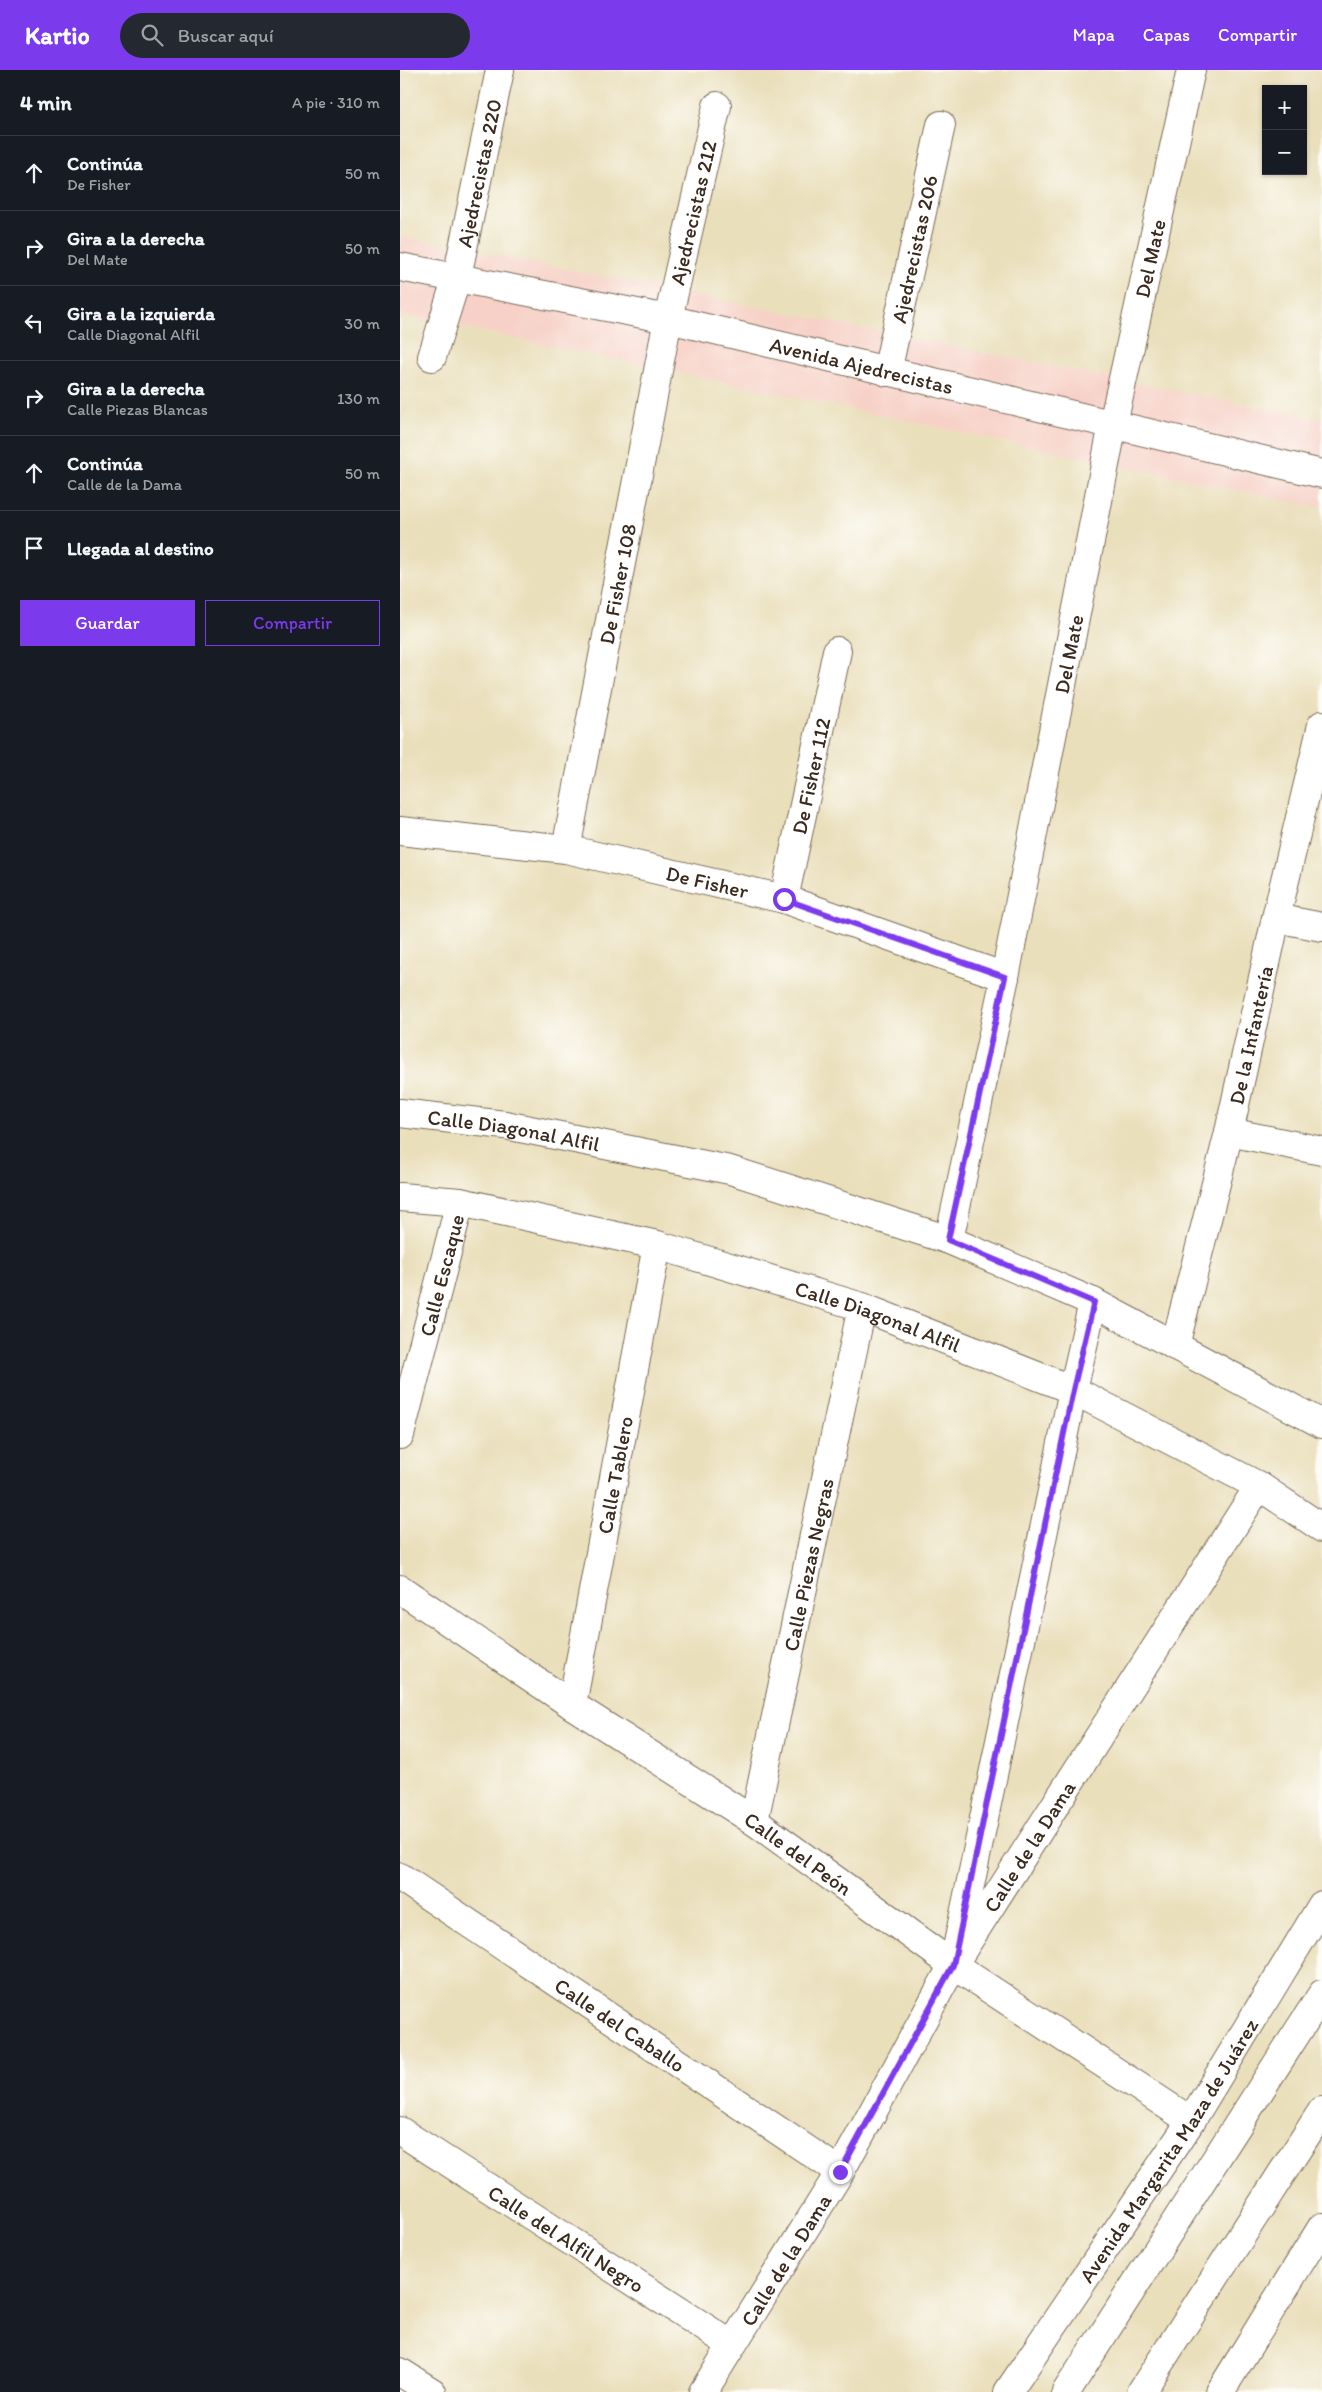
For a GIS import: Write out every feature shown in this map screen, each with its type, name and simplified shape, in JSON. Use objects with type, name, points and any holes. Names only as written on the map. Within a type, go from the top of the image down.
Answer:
[{"type":"street","name":"Ajedrecistas 220","points":[[432,357],[457,277],[500,70]]},
{"type":"street","name":"Del Mate","points":[[948,1240],[1005,977],[1114,424],[1191,70]]},
{"type":"street","name":"Ajedrecistas 212","points":[[668,319],[717,106]]},
{"type":"street","name":"Ajedrecistas 206","points":[[887,372],[941,125]]},
{"type":"street","name":"Avenida Ajedrecistas","points":[[400,268],[457,277],[668,319],[1322,474]]},
{"type":"street","name":"De Fisher 108","points":[[566,849],[668,319]]},
{"type":"street","name":"De Fisher 112","points":[[784,899],[837,651]]},
{"type":"street","name":"De la Infantería","points":[[1175,1346],[1229,1132],[1276,918],[1322,724]]},
{"type":"street","name":"De Fisher","points":[[400,831],[566,849],[784,899],[1005,977]]},
{"type":"street","points":[[1276,918],[1322,927]]},
{"type":"street","name":"Calle Diagonal Alfil","points":[[400,1113],[505,1125],[730,1170],[948,1240],[1094,1302],[1322,1424]]},
{"type":"street","points":[[1229,1132],[1322,1151]]},
{"type":"street","name":"Calle Diagonal Alfil","points":[[400,1197],[460,1202],[657,1244],[862,1307],[1073,1390],[1259,1486],[1322,1528]]},
{"type":"street","name":"Calle Escaque","points":[[400,1436],[460,1202]]},
{"type":"street","name":"Calle Tablero","points":[[572,1705],[657,1244]]},
{"type":"street","points":[[953,1965],[1073,1390],[1094,1302]]},
{"type":"street","name":"Calle Piezas Negras","points":[[754,1821],[862,1307]]},
{"type":"street","name":"Calle de la Dama","points":[[704,2392],[840,2172],[953,1965],[1259,1486]]},
{"type":"street","name":"Calle del Peón","points":[[400,1589],[572,1705],[754,1821],[953,1965],[1192,2121]]},
{"type":"street","name":"Calle del Caballo","points":[[400,1878],[840,2172]]},
{"type":"street","name":"Avenida Margarita Maza de Juárez","points":[[1008,2392],[1192,2121],[1322,1904]]},
{"type":"street","name":"Avenida Margarita Maza de Juárez","points":[[1066,2392],[1322,1994]]},
{"type":"street","points":[[1142,2392],[1322,2111]]},
{"type":"street","name":"Calle del Alfil Negro","points":[[400,2131],[732,2346]]},
{"type":"street","points":[[1220,2392],[1318,2243]]},
{"type":"street","points":[[400,2372],[432,2392]]},
{"type":"shaded area","points":[[400,236],[1322,420],[1322,508],[400,314]]},
{"type":"route","points":[[784,899],[1005,977],[948,1240],[1094,1302],[1073,1390],[953,1965],[840,2172]]}]
